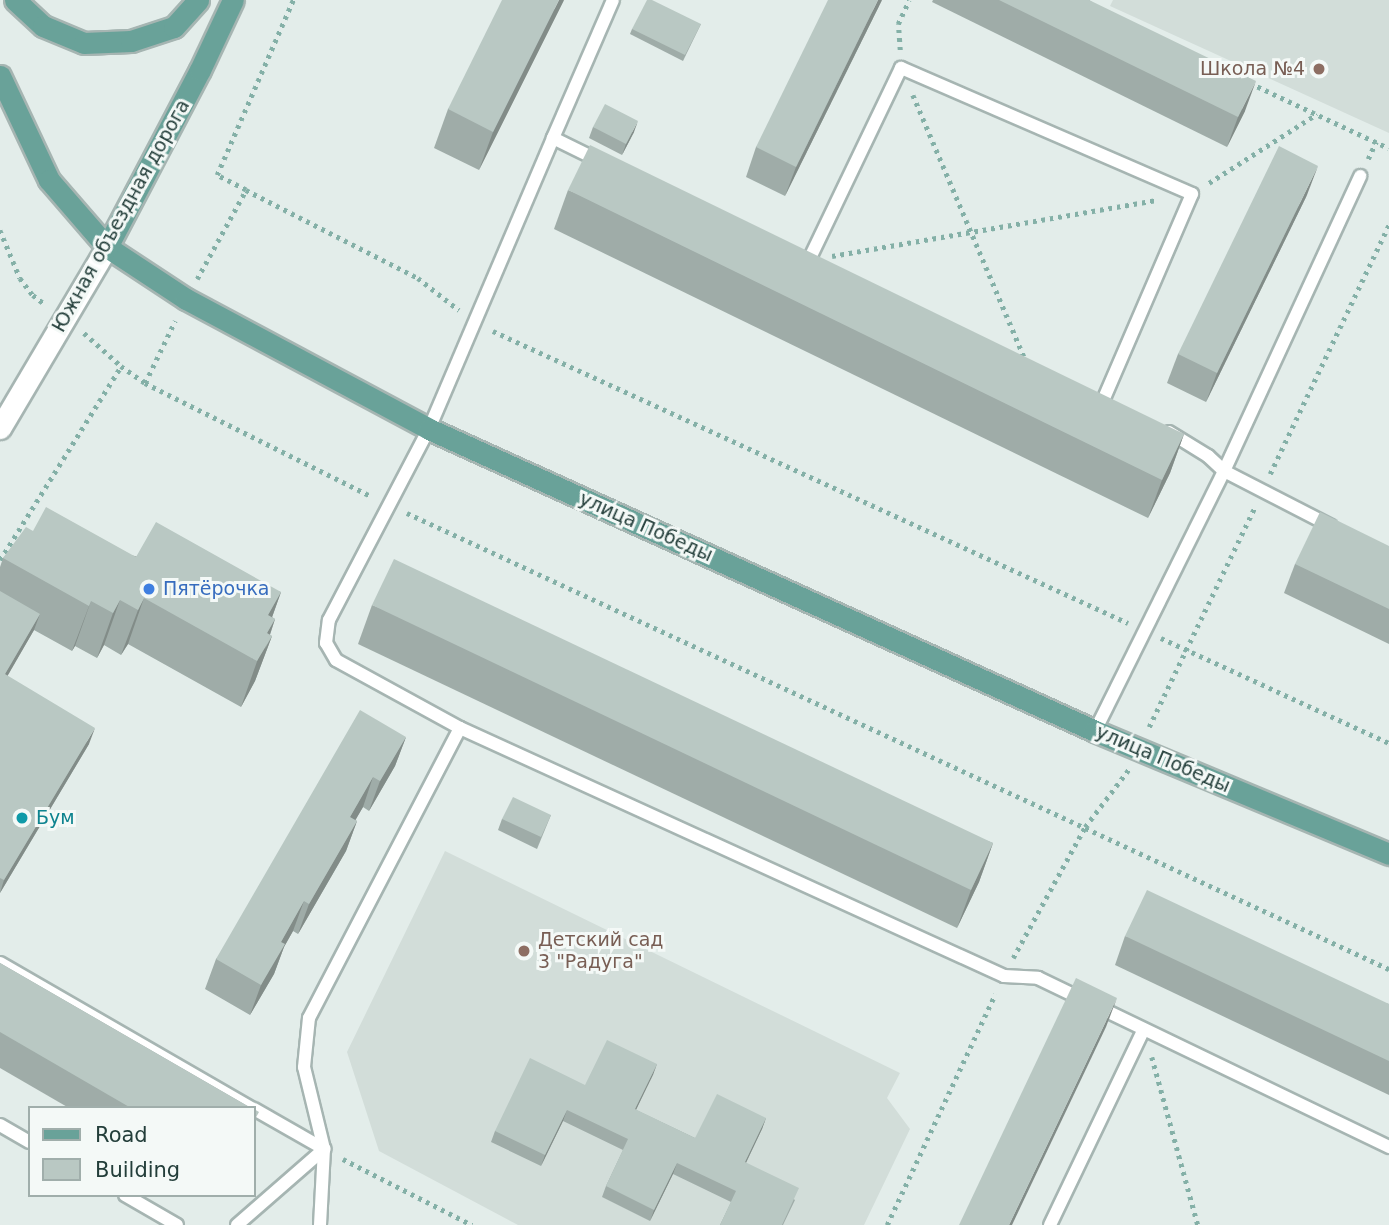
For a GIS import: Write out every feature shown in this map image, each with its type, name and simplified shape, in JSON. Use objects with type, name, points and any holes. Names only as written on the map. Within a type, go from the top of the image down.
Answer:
[{"type":"main road","points":[[15,0],[43,26],[84,43],[131,41],[174,27],[198,0]]},
{"type":"main road","name":"Южная объездная дорога","points":[[107,247],[200,70],[233,0]]},
{"type":"main road","name":"улица Победы","points":[[0,76],[49,180],[107,247],[186,299],[429,429],[1095,731],[1389,855]]},
{"type":"street","name":"Южная объездная дорога","points":[[0,428],[107,247]]},
{"type":"lane","points":[[612,0],[429,429],[328,620],[326,643],[336,660],[460,728],[1004,975],[1038,978],[1389,1147]]},
{"type":"lane","points":[[809,260],[901,68],[1192,194],[1109,403],[1090,395]]},
{"type":"lane","points":[[552,138],[614,167]]},
{"type":"lane","points":[[1095,731],[1224,471],[1360,176]]},
{"type":"lane","points":[[1161,428],[1184,439],[1224,471],[1343,532]]},
{"type":"lane","points":[[320,1225],[324,1149],[304,1067],[309,1018],[460,728]]},
{"type":"lane","points":[[0,963],[250,1106]]},
{"type":"lane","points":[[1050,1225],[1144,1030]]},
{"type":"lane","points":[[256,1110],[324,1149]]},
{"type":"lane","points":[[0,1125],[28,1141]]},
{"type":"lane","points":[[237,1225],[324,1149]]},
{"type":"lane","points":[[128,1197],[177,1225]]},
{"type":"path","points":[[293,0],[217,175],[418,278],[474,322],[1389,743]]},
{"type":"path","points":[[909,0],[898,24],[901,68],[1027,365]]},
{"type":"path","points":[[1242,80],[1389,148]]},
{"type":"path","points":[[809,260],[1192,194],[1317,114]]},
{"type":"path","points":[[145,383],[186,299],[246,190]]},
{"type":"path","points":[[0,560],[121,366],[145,383],[388,504],[1389,969]]},
{"type":"path","points":[[1144,1030],[1198,1225]]},
{"type":"path","points":[[324,1149],[472,1225]]},
{"type":"shaded area","name":"Школа №4","points":[[1113,0],[1389,0],[1389,133],[1110,6]]},
{"type":"shaded area","name":"Детский сад 3 \"Радуга\"","points":[[445,851],[900,1073],[887,1098],[910,1129],[864,1225],[518,1225],[379,1151],[347,1052]]},
{"type":"building","points":[[502,0],[559,0],[493,132],[448,109]]},
{"type":"building","points":[[647,0],[701,24],[685,55],[632,29]]},
{"type":"building","points":[[828,0],[878,0],[796,167],[756,147]]},
{"type":"building","points":[[999,0],[1089,0],[1256,81],[1238,117]]},
{"type":"building","points":[[605,104],[638,121],[626,144],[593,127]]},
{"type":"building","points":[[590,145],[1184,434],[1162,480],[568,190]]},
{"type":"building","points":[[1279,146],[1318,166],[1217,373],[1178,354]]},
{"type":"building","points":[[46,507],[136,557],[156,522],[281,592],[268,615],[275,619],[267,633],[272,636],[257,661],[144,598],[138,610],[120,600],[113,613],[91,601],[89,606],[3,558],[26,527],[33,531]]},
{"type":"building","points":[[1320,512],[1389,546],[1389,609],[1295,564]]},
{"type":"building","points":[[394,559],[993,843],[971,890],[372,605]]},
{"type":"building","name":"Бум","points":[[0,591],[40,614],[5,674],[95,728],[4,880],[0,878]]},
{"type":"building","points":[[360,710],[406,737],[380,781],[373,777],[350,817],[357,821],[309,904],[304,901],[281,942],[285,944],[261,985],[216,959]]},
{"type":"building","points":[[513,797],[551,815],[541,837],[502,819]]},
{"type":"building","points":[[1147,890],[1389,1004],[1389,1061],[1125,936]]},
{"type":"building","points":[[0,963],[248,1106],[128,1106],[0,1032]]},
{"type":"building","points":[[1076,978],[1117,998],[1009,1225],[959,1225]]},
{"type":"building","points":[[607,1040],[657,1064],[635,1109],[695,1138],[717,1094],[766,1118],[745,1162],[799,1188],[782,1225],[720,1225],[736,1191],[677,1163],[654,1210],[606,1186],[628,1139],[567,1110],[545,1155],[495,1131],[530,1058],[585,1085]]},
{"type":"place","name":"Школа №4","points":[[1319,69]]},
{"type":"place","name":"Пятёрочка","points":[[149,589]]},
{"type":"place","name":"Бум","points":[[22,818]]},
{"type":"place","name":"Детский сад 3 \"Радуга\"","points":[[524,951]]}]
